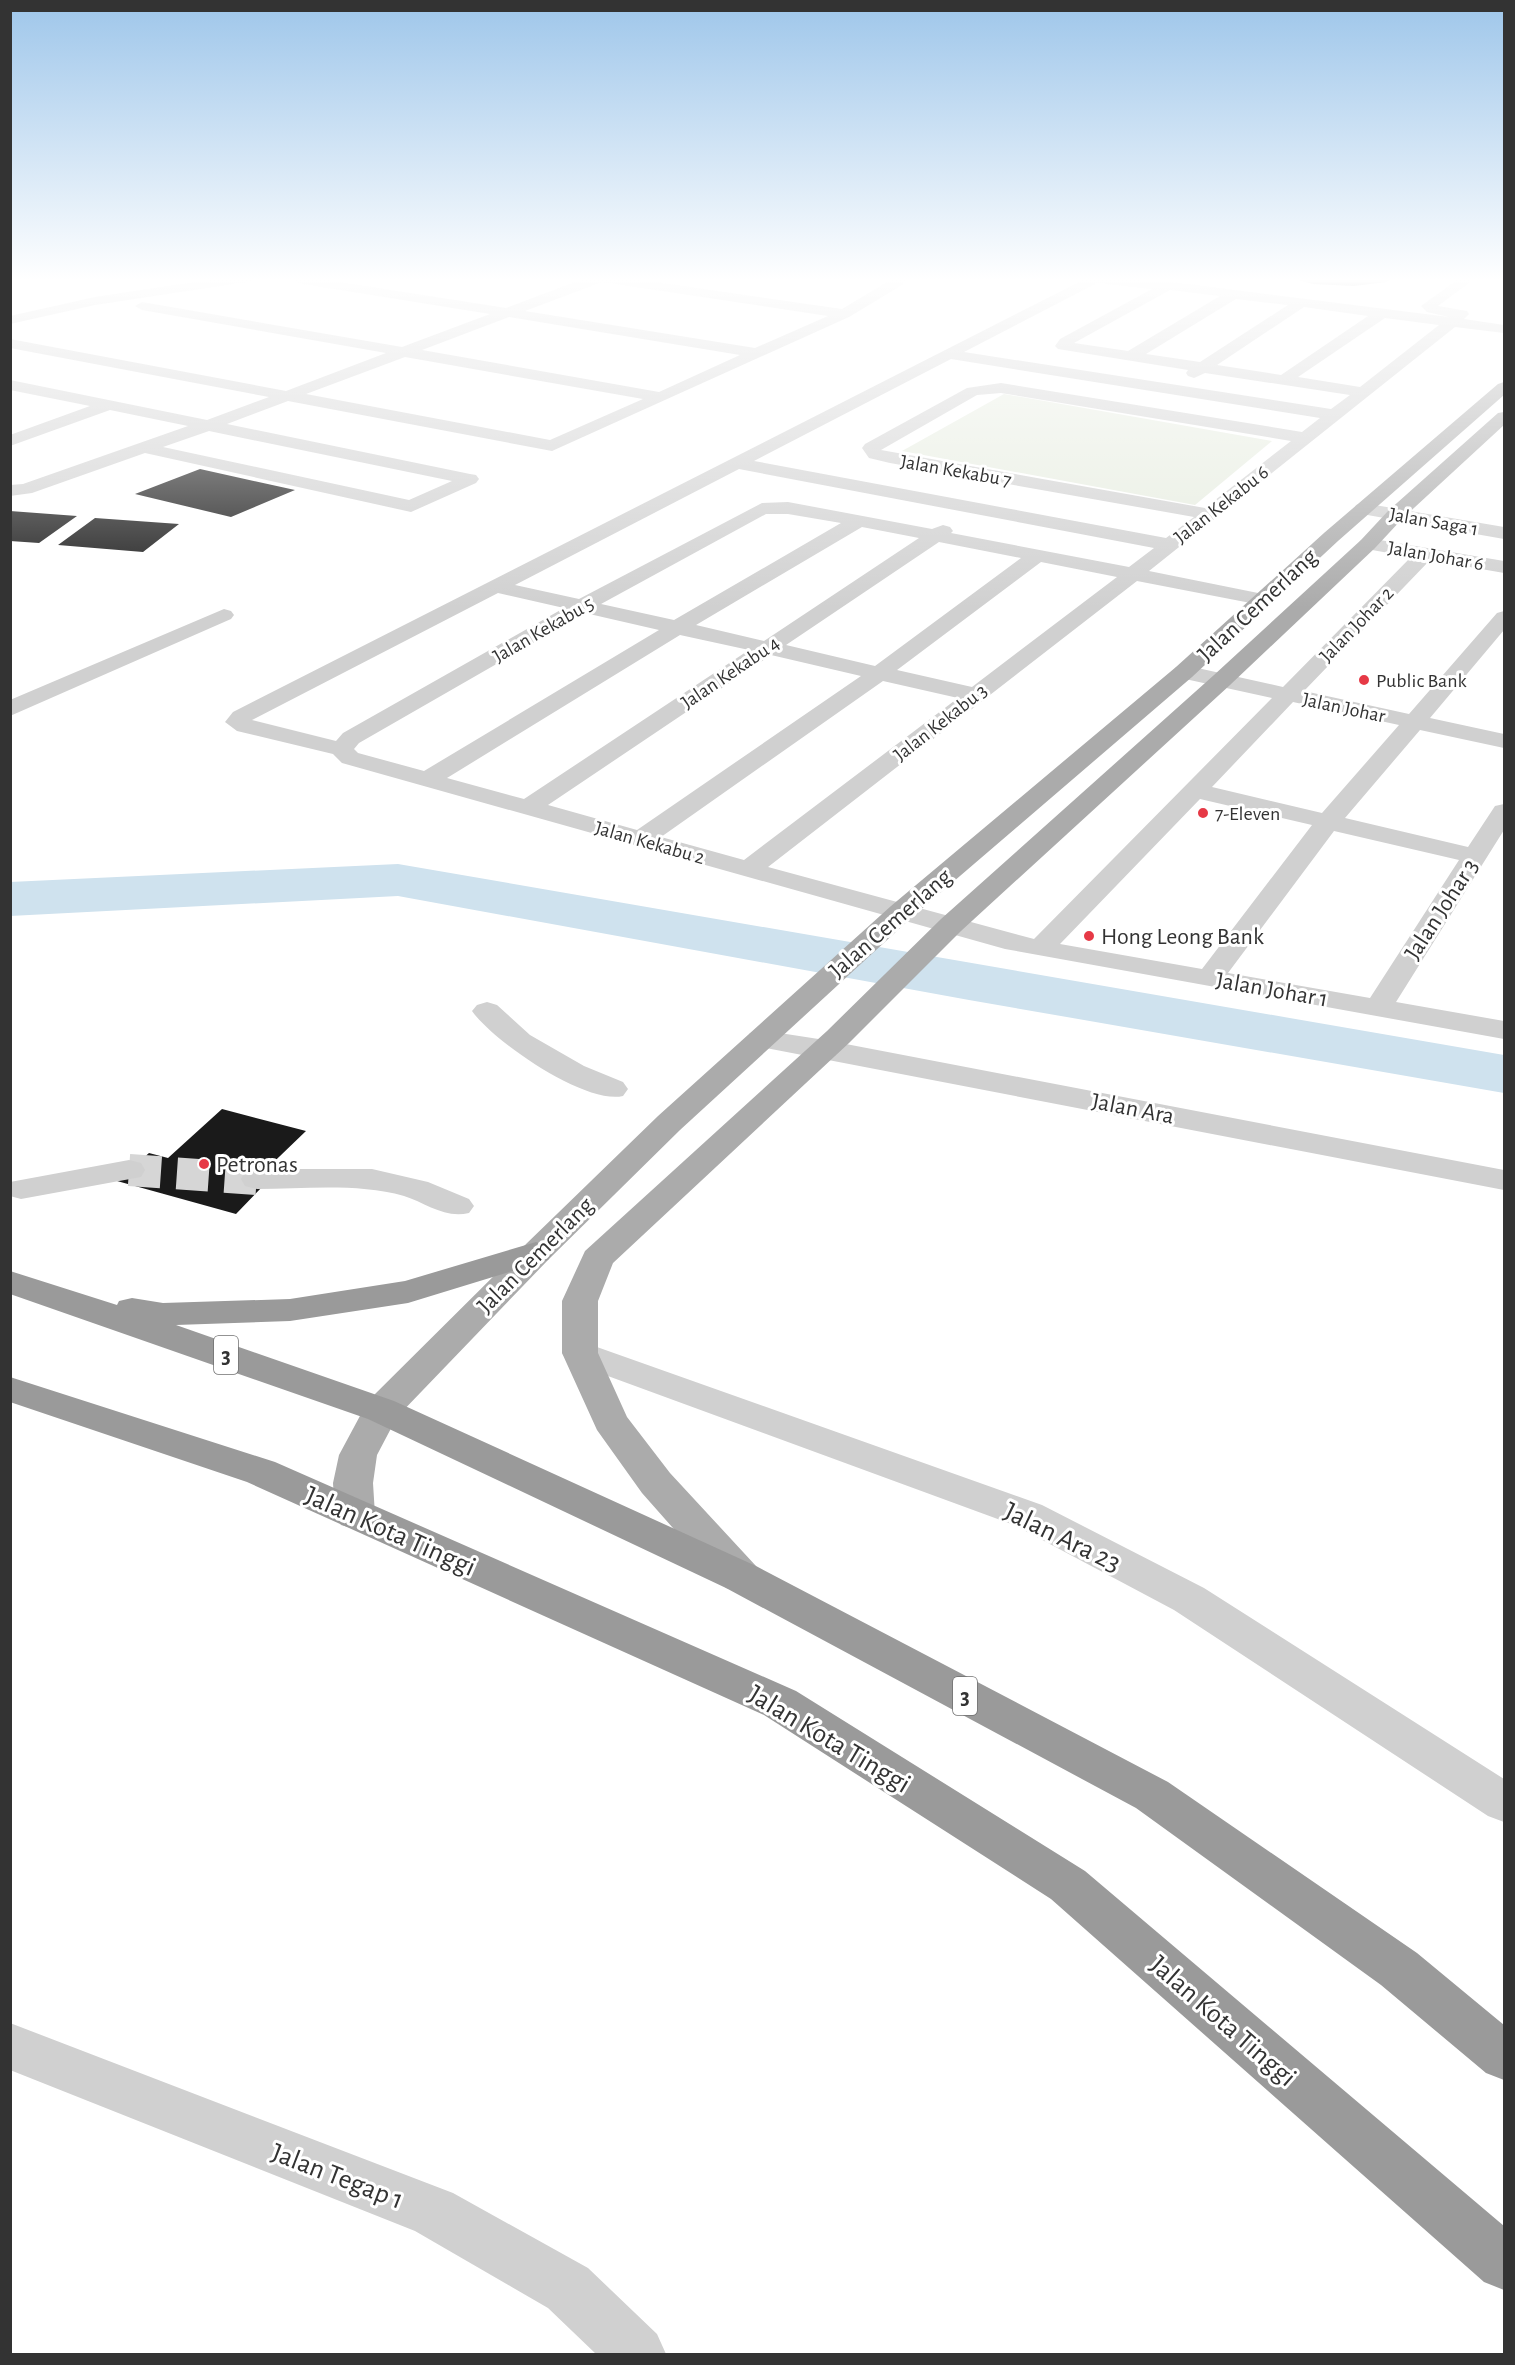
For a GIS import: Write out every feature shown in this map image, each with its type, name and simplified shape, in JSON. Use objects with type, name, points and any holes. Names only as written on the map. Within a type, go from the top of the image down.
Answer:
[{"type":"highway","points":[[71,1301],[163,1314],[290,1310],[408,1292],[536,1252]]},
{"type":"highway","name":"3","points":[[10,1282],[71,1301],[381,1410],[741,1577],[1152,1796],[1399,1969],[1504,2056]]},
{"type":"highway","name":"Jalan Kota Tinggi","points":[[10,1389],[261,1472],[780,1703],[1068,1885],[1504,2262]]},
{"type":"main road","name":"Jalan Cemerlang","points":[[355,1515],[353,1483],[357,1455],[381,1410],[536,1252],[669,1123],[893,919],[1184,672],[1262,599],[1504,387]]},
{"type":"main road","name":"Jalan Cemerlang","points":[[741,1577],[656,1483],[610,1421],[580,1353],[580,1301],[597,1259],[832,1043],[945,932],[1222,680],[1395,515],[1504,417]]},
{"type":"street","points":[[22,387],[470,479],[411,506],[143,447]]},
{"type":"street","points":[[243,387],[552,446],[680,387]]},
{"type":"street","points":[[10,491],[26,489],[311,387]]},
{"type":"street","points":[[611,387],[661,396]]},
{"type":"street","points":[[498,587],[883,387]]},
{"type":"street","points":[[1163,387],[1335,415]]},
{"type":"street","points":[[1330,387],[1363,392]]},
{"type":"street","name":"Jalan Kekabu 6","points":[[1132,575],[1369,387]]},
{"type":"street","name":"Jalan Kekabu 7","points":[[1209,514],[875,454],[871,448],[973,391],[985,388],[1001,388],[1306,438]]},
{"type":"street","points":[[1135,410],[1167,388]]},
{"type":"street","points":[[10,441],[109,405]]},
{"type":"street","points":[[850,405],[883,410]]},
{"type":"street","points":[[904,414],[926,417]]},
{"type":"street","points":[[737,463],[1170,544]]},
{"type":"street","name":"Jalan Kekabu 4","points":[[527,808],[933,537],[1022,482]]},
{"type":"street","name":"Jalan Kekabu 5","points":[[345,754],[351,738],[585,605],[762,509],[788,508],[859,521]]},
{"type":"street","name":"Jalan Saga 1","points":[[1364,509],[1504,533]]},
{"type":"street","points":[[426,780],[678,627],[859,521],[1035,557],[1262,599]]},
{"type":"street","name":"Jalan Johar 6","points":[[1368,543],[1504,567]]},
{"type":"street","name":"Jalan Johar 2","points":[[1288,695],[1425,554]]},
{"type":"street","points":[[641,839],[879,673],[1035,557]]},
{"type":"street","name":"Jalan Kekabu 3","points":[[749,869],[1132,575]]},
{"type":"street","points":[[498,587],[976,695]]},
{"type":"street","name":"Jalan Kekabu 2","points":[[498,587],[242,717],[237,722],[426,780],[749,869],[893,919],[945,932]]},
{"type":"street","points":[[10,709],[224,615]]},
{"type":"street","points":[[1210,978],[1328,822],[1504,617]]},
{"type":"street","name":"Jalan Johar","points":[[1184,672],[1504,741]]},
{"type":"street","points":[[1040,949],[1288,695]]},
{"type":"street","points":[[1194,790],[1474,856]]},
{"type":"street","name":"Jalan Johar 3","points":[[1378,1008],[1504,811]]},
{"type":"street","name":"Jalan Johar 1","points":[[945,932],[1504,1030]]},
{"type":"street","points":[[487,1011],[519,1041],[573,1073],[612,1089]]},
{"type":"street","name":"Jalan Ara","points":[[771,1030],[1504,1180]]},
{"type":"street","points":[[21,1189],[129,1170]]},
{"type":"street","points":[[257,1179],[372,1179],[416,1189],[457,1206]]},
{"type":"street","name":"Jalan Ara 23","points":[[580,1353],[1028,1515],[1189,1599],[1504,1803]]},
{"type":"street","name":"Jalan Tegap 1","points":[[10,2046],[434,2212],[568,2288],[637,2355]]},
{"type":"shaded area","points":[[1004,394],[1272,441],[1195,505],[902,451]]},
{"type":"building","points":[[200,469],[295,490],[231,517],[135,494]]},
{"type":"building","points":[[10,511],[77,516],[39,543],[10,541]]},
{"type":"building","points":[[95,518],[179,524],[143,552],[58,545]]},
{"type":"building","name":"Petronas","points":[[222,1109],[306,1131],[252,1183],[263,1186],[236,1214],[117,1181],[149,1153],[168,1158]]},
{"type":"waterway","points":[[10,899],[398,880],[969,982],[1504,1074]]},
{"type":"tunnel","points":[[129,1170],[257,1179]]},
{"type":"place","name":"Public Bank","points":[[1364,680]]},
{"type":"place","name":"7-Eleven","points":[[1203,813]]},
{"type":"place","name":"Hong Leong Bank","points":[[1089,936]]},
{"type":"place","name":"Petronas","points":[[204,1164]]}]
